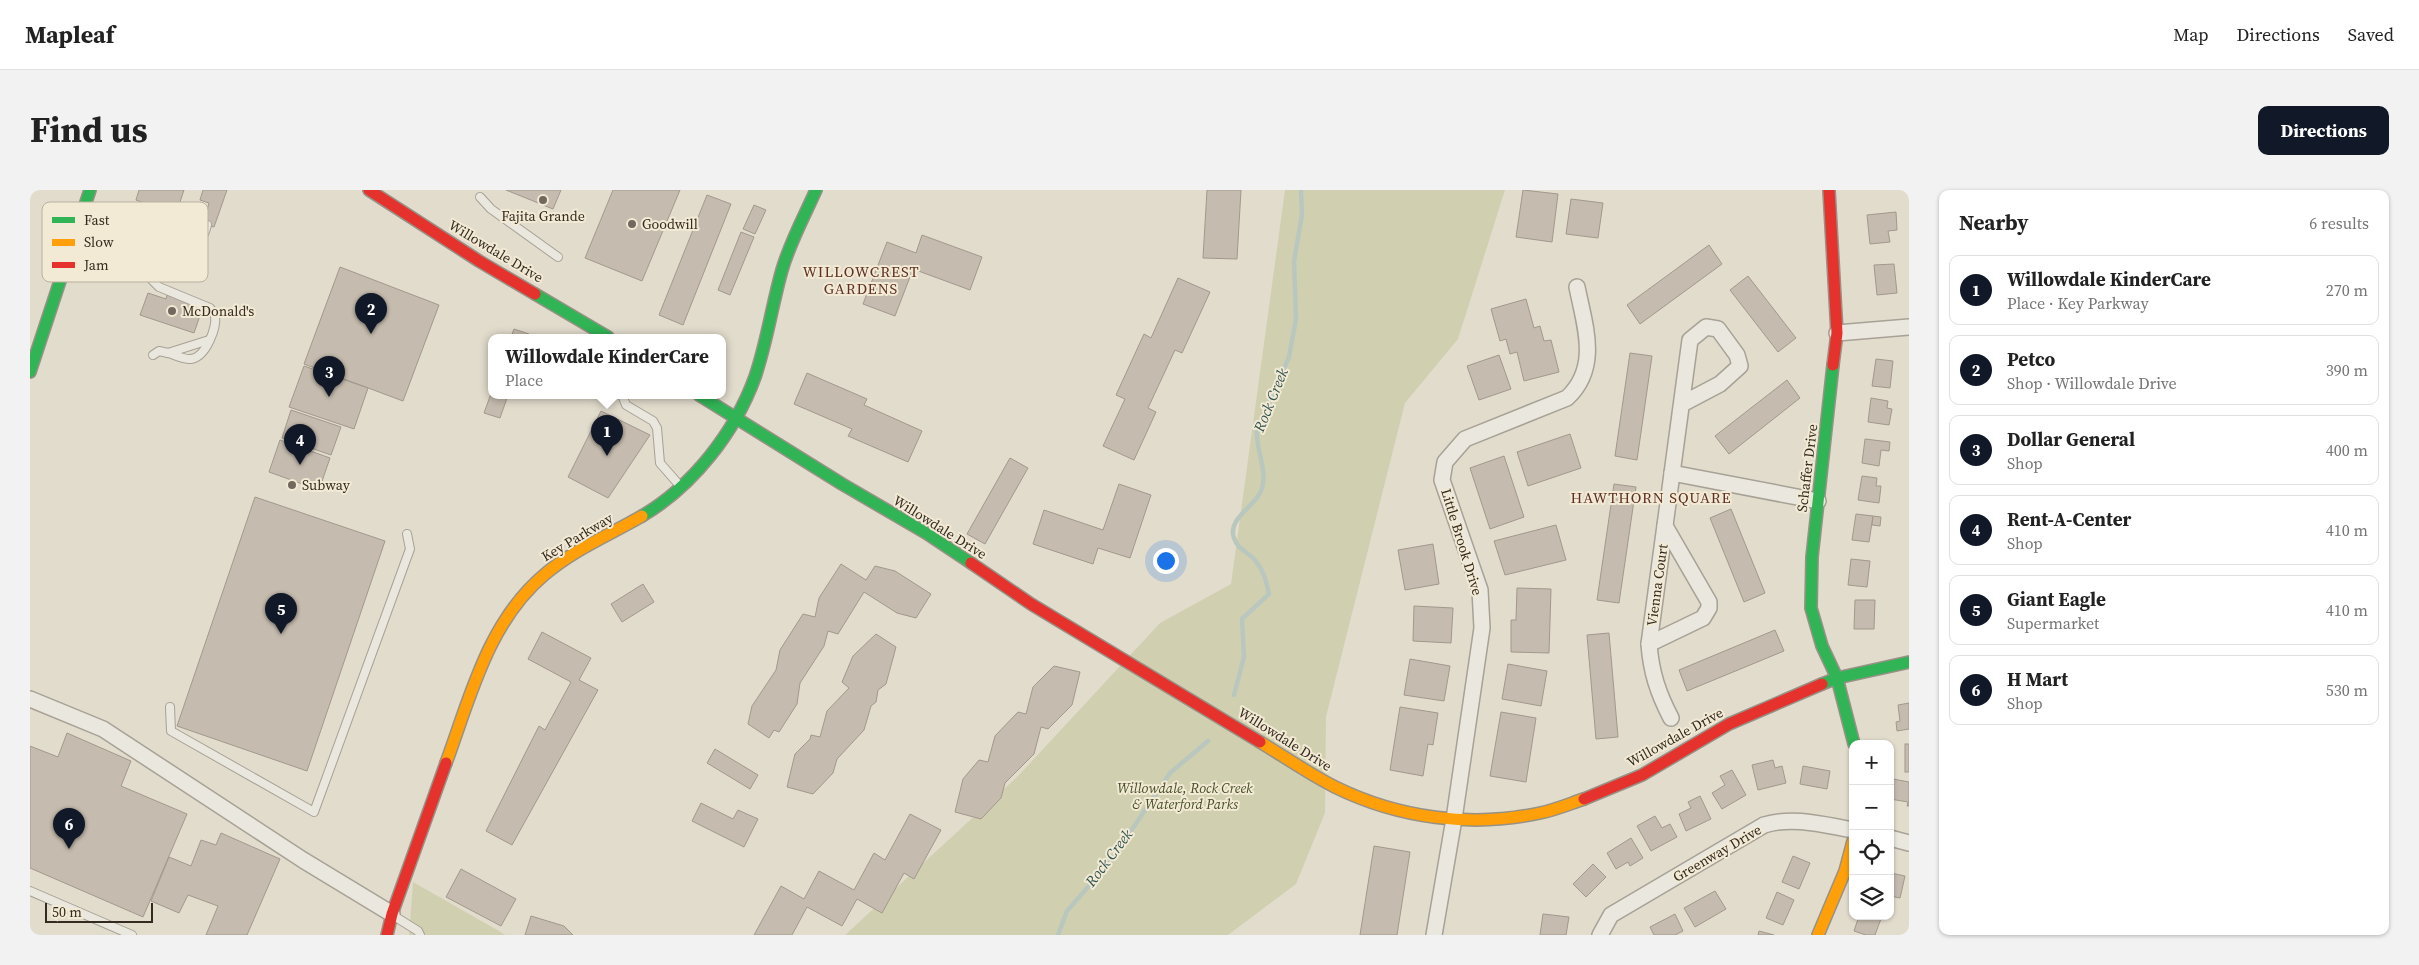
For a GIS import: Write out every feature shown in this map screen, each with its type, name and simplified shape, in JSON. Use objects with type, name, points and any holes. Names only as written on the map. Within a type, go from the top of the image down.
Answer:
[{"type":"street","points":[[86,202],[90,190]]},
{"type":"street","name":"Willowdale Drive","points":[[369,190],[479,261],[603,334]]},
{"type":"street","name":"Key Parkway","points":[[387,935],[392,914],[483,662],[510,611],[523,594],[554,567],[646,513],[698,471],[734,417],[754,378],[783,268],[816,190]]},
{"type":"street","name":"Schaffer Drive","points":[[1829,190],[1829,218],[1837,333],[1812,557],[1811,608],[1822,646],[1837,678],[1853,740]]},
{"type":"street","points":[[30,372],[60,282]]},
{"type":"street","name":"Little Brook Drive","points":[[1434,935],[1454,819],[1482,628],[1480,590],[1442,480],[1445,462],[1465,439],[1567,398],[1580,386],[1589,348],[1577,287]]},
{"type":"street","name":"Vienna Court","points":[[1671,718],[1658,692],[1651,670],[1649,644],[1690,340],[1706,327],[1718,329],[1737,355],[1740,366],[1720,384],[1682,404]]},
{"type":"street","points":[[1837,333],[1909,327]]},
{"type":"street","name":"Willowdale Drive","points":[[705,399],[926,533],[1031,604],[1335,787],[1388,808],[1420,816],[1498,820],[1540,813],[1597,795],[1642,775],[1729,724],[1837,678],[1909,662]]},
{"type":"street","points":[[1672,473],[1818,501]]},
{"type":"street","name":"Vienna Court","points":[[1649,644],[1703,618],[1709,608],[1709,602],[1665,526]]},
{"type":"street","points":[[30,699],[103,729],[303,860],[392,914]]},
{"type":"street","name":"Greenway Drive","points":[[1600,935],[1611,915],[1764,825],[1801,821],[1849,829]]},
{"type":"street","points":[[1894,839],[1909,843]]},
{"type":"street","points":[[1818,935],[1845,871],[1849,856]]},
{"type":"lane","points":[[480,197],[491,209],[558,257]]},
{"type":"lane","points":[[152,356],[159,351],[192,359],[203,352],[216,319],[213,311],[159,287],[154,282]]},
{"type":"lane","points":[[168,353],[209,340]]},
{"type":"lane","points":[[624,399],[626,404],[653,421],[657,428],[660,463],[681,486]]},
{"type":"lane","points":[[170,706],[171,731],[314,812],[410,549],[407,534]]},
{"type":"lane","points":[[30,891],[132,935]]},
{"type":"lane","points":[[392,914],[418,931],[420,935]]},
{"type":"green space","name":"Willowdale, Rock Creek & Waterford Parks","points":[[1285,190],[1505,190],[1458,339],[1405,403],[1326,717],[1325,813],[1296,884],[1228,935],[845,935],[1019,775],[1160,623],[1231,584]]},
{"type":"green space","points":[[413,882],[499,931],[505,935],[409,935]]},
{"type":"building","points":[[139,190],[184,190],[180,202],[142,202],[136,200]]},
{"type":"building","points":[[203,190],[227,190],[214,227],[208,225],[209,203],[200,200]]},
{"type":"building","name":"Fajita Grande","points":[[506,190],[561,190],[553,209]]},
{"type":"building","name":"Goodwill","points":[[613,190],[680,190],[642,281],[585,258]]},
{"type":"building","points":[[1207,190],[1241,190],[1237,259],[1203,258]]},
{"type":"building","points":[[1523,190],[1558,194],[1552,242],[1516,237]]},
{"type":"building","points":[[707,195],[731,204],[683,325],[659,315]]},
{"type":"building","points":[[1571,199],[1603,203],[1598,238],[1566,234]]},
{"type":"building","points":[[754,205],[766,210],[755,234],[743,229]]},
{"type":"building","points":[[1896,212],[1897,230],[1888,231],[1890,242],[1870,244],[1867,215]]},
{"type":"building","points":[[741,232],[754,237],[730,295],[718,290]]},
{"type":"building","points":[[922,235],[982,257],[970,290],[913,269],[895,316],[863,304],[887,242],[916,253]]},
{"type":"building","points":[[1709,245],[1722,264],[1640,324],[1627,305]]},
{"type":"building","points":[[1894,264],[1897,293],[1877,295],[1874,265]]},
{"type":"building","points":[[340,267],[439,305],[403,401],[304,364]]},
{"type":"building","points":[[1748,276],[1796,338],[1778,352],[1730,290]]},
{"type":"building","points":[[1178,278],[1210,292],[1182,353],[1175,350],[1148,408],[1156,412],[1134,460],[1103,446],[1125,399],[1116,395],[1144,334],[1151,338]]},
{"type":"building","name":"McDonald's","points":[[148,293],[166,299],[167,295],[203,307],[194,333],[140,315]]},
{"type":"building","points":[[1526,299],[1534,328],[1540,326],[1544,341],[1551,340],[1559,372],[1524,381],[1517,352],[1510,354],[1506,339],[1500,341],[1491,309]]},
{"type":"building","points":[[514,329],[529,334],[512,334]]},
{"type":"building","points":[[1630,353],[1652,356],[1637,460],[1615,456]]},
{"type":"building","points":[[1499,355],[1511,389],[1479,400],[1467,366]]},
{"type":"building","points":[[1876,359],[1893,361],[1890,388],[1872,386]]},
{"type":"building","points":[[304,366],[368,388],[354,429],[289,407]]},
{"type":"building","points":[[807,373],[867,399],[864,405],[922,431],[908,462],[848,436],[852,429],[794,404]]},
{"type":"building","points":[[1787,380],[1800,398],[1729,454],[1715,436]]},
{"type":"building","points":[[1871,398],[1888,401],[1887,408],[1892,409],[1889,425],[1868,422]]},
{"type":"building","points":[[489,399],[507,399],[500,418],[484,413]]},
{"type":"building","points":[[291,410],[341,427],[331,455],[282,438]]},
{"type":"building","points":[[601,411],[650,435],[608,498],[568,477]]},
{"type":"building","points":[[1570,434],[1581,468],[1528,486],[1517,452]]},
{"type":"building","points":[[1865,439],[1890,442],[1889,451],[1881,450],[1879,466],[1862,463]]},
{"type":"building","points":[[280,440],[330,458],[319,490],[269,472]]},
{"type":"building","points":[[1504,456],[1524,517],[1490,529],[1470,468]]},
{"type":"building","points":[[1010,458],[1028,468],[985,544],[967,534]]},
{"type":"building","points":[[1862,476],[1877,478],[1876,486],[1881,486],[1879,503],[1858,500]]},
{"type":"building","points":[[1119,484],[1151,495],[1130,558],[1098,548],[1093,564],[1033,544],[1044,510],[1103,530]]},
{"type":"building","points":[[1614,484],[1636,487],[1619,603],[1597,600]]},
{"type":"building","points":[[255,497],[385,541],[307,771],[177,726]]},
{"type":"building","points":[[1731,509],[1765,593],[1744,602],[1710,518]]},
{"type":"building","points":[[1856,514],[1873,516],[1869,542],[1852,540]]},
{"type":"building","points":[[1873,516],[1881,517],[1880,526],[1872,525]]},
{"type":"building","points":[[1556,525],[1566,560],[1505,575],[1494,541]]},
{"type":"building","points":[[1433,544],[1439,584],[1405,590],[1398,550]]},
{"type":"building","points":[[1851,559],[1870,561],[1867,587],[1848,585]]},
{"type":"building","points":[[841,564],[866,580],[875,566],[895,571],[931,594],[916,618],[897,613],[864,592],[838,634],[828,631],[824,646],[800,683],[797,704],[779,732],[774,730],[769,738],[748,724],[752,706],[776,670],[780,650],[803,614],[815,617],[819,598]]},
{"type":"building","points":[[643,584],[654,602],[622,622],[611,604]]},
{"type":"building","points":[[1517,588],[1551,589],[1549,653],[1511,652],[1511,620],[1516,620]]},
{"type":"building","points":[[1855,600],[1875,600],[1874,629],[1854,629]]},
{"type":"building","points":[[1414,606],[1453,608],[1451,643],[1413,641]]},
{"type":"building","points":[[1775,630],[1784,651],[1687,691],[1679,670]]},
{"type":"building","points":[[542,632],[591,658],[579,680],[598,690],[512,845],[486,831],[539,726],[545,730],[571,682],[528,659]]},
{"type":"building","points":[[1609,633],[1618,737],[1596,739],[1587,635]]},
{"type":"building","points":[[876,634],[896,647],[886,684],[878,690],[876,702],[871,706],[864,730],[837,759],[833,773],[813,794],[787,787],[795,754],[810,739],[811,735],[820,737],[827,711],[849,688],[842,682],[853,656]]},
{"type":"building","points":[[1410,659],[1450,666],[1444,701],[1404,695]]},
{"type":"building","points":[[1508,664],[1547,671],[1541,706],[1502,699]]},
{"type":"building","points":[[1054,666],[1080,672],[1072,705],[1048,729],[1041,727],[1034,754],[1005,783],[1001,798],[981,819],[955,812],[963,779],[979,760],[988,762],[995,736],[1018,712],[1026,714],[1033,687]]},
{"type":"building","points":[[1909,703],[1909,729],[1897,731],[1896,722],[1900,721],[1898,705]]},
{"type":"building","points":[[1400,707],[1438,713],[1433,745],[1428,744],[1423,776],[1390,770]]},
{"type":"building","points":[[1501,712],[1536,718],[1526,782],[1490,776]]},
{"type":"building","points":[[67,733],[131,761],[121,786],[187,814],[143,917],[30,868],[30,746],[58,757]]},
{"type":"building","points":[[1905,744],[1909,744],[1909,772],[1905,772]]},
{"type":"building","points":[[715,749],[758,775],[750,789],[707,763]]},
{"type":"building","points":[[1773,760],[1775,768],[1782,766],[1786,783],[1758,790],[1752,765]]},
{"type":"building","points":[[1803,766],[1830,771],[1827,789],[1800,784]]},
{"type":"building","points":[[1732,770],[1746,795],[1722,809],[1712,793],[1725,785],[1720,776]]},
{"type":"building","points":[[1894,779],[1909,782],[1909,806],[1907,806],[1908,802],[1894,800]]},
{"type":"building","points":[[1700,796],[1711,819],[1686,831],[1679,814],[1691,808],[1688,802]]},
{"type":"building","points":[[701,803],[733,819],[738,810],[758,819],[744,847],[692,821]]},
{"type":"building","points":[[910,814],[941,830],[914,879],[904,873],[882,913],[857,899],[842,926],[807,907],[792,935],[754,935],[781,886],[804,899],[819,871],[854,890],[874,853],[885,860]]},
{"type":"building","points":[[1655,816],[1662,828],[1670,824],[1677,837],[1651,851],[1637,826]]},
{"type":"building","points":[[221,833],[280,859],[247,935],[206,935],[218,906],[188,895],[179,913],[151,901],[169,857],[191,866],[201,840],[216,845]]},
{"type":"building","points":[[1631,838],[1643,858],[1630,866],[1628,862],[1616,869],[1607,853]]},
{"type":"building","points":[[1374,846],[1410,852],[1397,935],[1360,935]]},
{"type":"building","points":[[1793,856],[1810,863],[1799,889],[1782,882]]},
{"type":"building","points":[[1593,864],[1606,877],[1586,897],[1573,884]]},
{"type":"building","points":[[461,869],[516,899],[501,926],[446,897]]},
{"type":"building","points":[[1894,874],[1905,876],[1900,898],[1894,897]]},
{"type":"building","points":[[1715,891],[1726,909],[1695,927],[1684,908]]},
{"type":"building","points":[[1777,892],[1794,900],[1783,925],[1766,918]]},
{"type":"building","points":[[1543,914],[1569,917],[1566,935],[1540,935]]},
{"type":"building","points":[[1675,914],[1683,931],[1675,935],[1654,935],[1650,927]]},
{"type":"building","points":[[531,916],[564,926],[573,935],[525,935]]},
{"type":"building","points":[[1858,920],[1881,920],[1875,935],[1866,935],[1854,931]]},
{"type":"building","points":[[1759,931],[1774,935],[1758,935]]},
{"type":"waterway","name":"Rock Creek","points":[[1234,695],[1244,657],[1242,619],[1269,594],[1266,580],[1260,567],[1238,545],[1233,531],[1237,520],[1257,498],[1263,485],[1263,469],[1257,429],[1289,357],[1296,319],[1294,261],[1302,215],[1301,190]]},
{"type":"waterway","name":"Rock Creek","points":[[1058,935],[1067,911],[1110,862],[1170,773],[1208,741]]},
{"type":"traffic: fast","points":[[86,202],[90,190]]},
{"type":"traffic: fast","points":[[642,516],[661,504],[695,473],[710,456],[736,418],[755,377],[785,260],[816,190]]},
{"type":"traffic: fast","points":[[30,372],[60,282]]},
{"type":"traffic: fast","points":[[535,294],[603,334]]},
{"type":"traffic: fast","points":[[1833,365],[1812,557],[1811,608],[1822,646],[1837,678],[1853,740]]},
{"type":"traffic: fast","points":[[705,399],[842,484],[926,533],[971,563]]},
{"type":"traffic: fast","points":[[1822,684],[1837,678],[1909,662]]},
{"type":"traffic: slow","points":[[446,763],[483,662],[508,615],[525,594],[555,566],[592,543],[642,516]]},
{"type":"traffic: slow","points":[[1260,742],[1335,787],[1359,798],[1409,813],[1461,820],[1488,820],[1540,813],[1584,799]]},
{"type":"traffic: slow","points":[[1818,935],[1845,871],[1849,856]]},
{"type":"traffic: jam","points":[[369,190],[479,261],[535,294]]},
{"type":"traffic: jam","points":[[1829,190],[1837,333],[1833,365]]},
{"type":"traffic: jam","points":[[971,563],[1031,604],[1260,742]]},
{"type":"traffic: jam","points":[[1584,799],[1642,775],[1729,724],[1822,684]]},
{"type":"traffic: jam","points":[[387,935],[392,914],[446,763]]},
{"type":"place","name":"Fajita Grande","points":[[543,200]]},
{"type":"place","name":"Goodwill","points":[[632,224]]},
{"type":"place","name":"McDonald's","points":[[172,311]]},
{"type":"place","name":"Petco","points":[[371,334]]},
{"type":"place","name":"Dollar General","points":[[329,397]]},
{"type":"place","name":"Willowdale KinderCare","points":[[607,456]]},
{"type":"place","name":"Rent-A-Center","points":[[300,465]]},
{"type":"place","name":"Subway","points":[[292,485]]},
{"type":"place","name":"Giant Eagle","points":[[281,634]]},
{"type":"place","name":"H Mart","points":[[69,849]]},
{"type":"district","name":"WILLOWCREST GARDENS","points":[[861,280]]},
{"type":"district","name":"HAWTHORN SQUARE","points":[[1651,498]]}]
